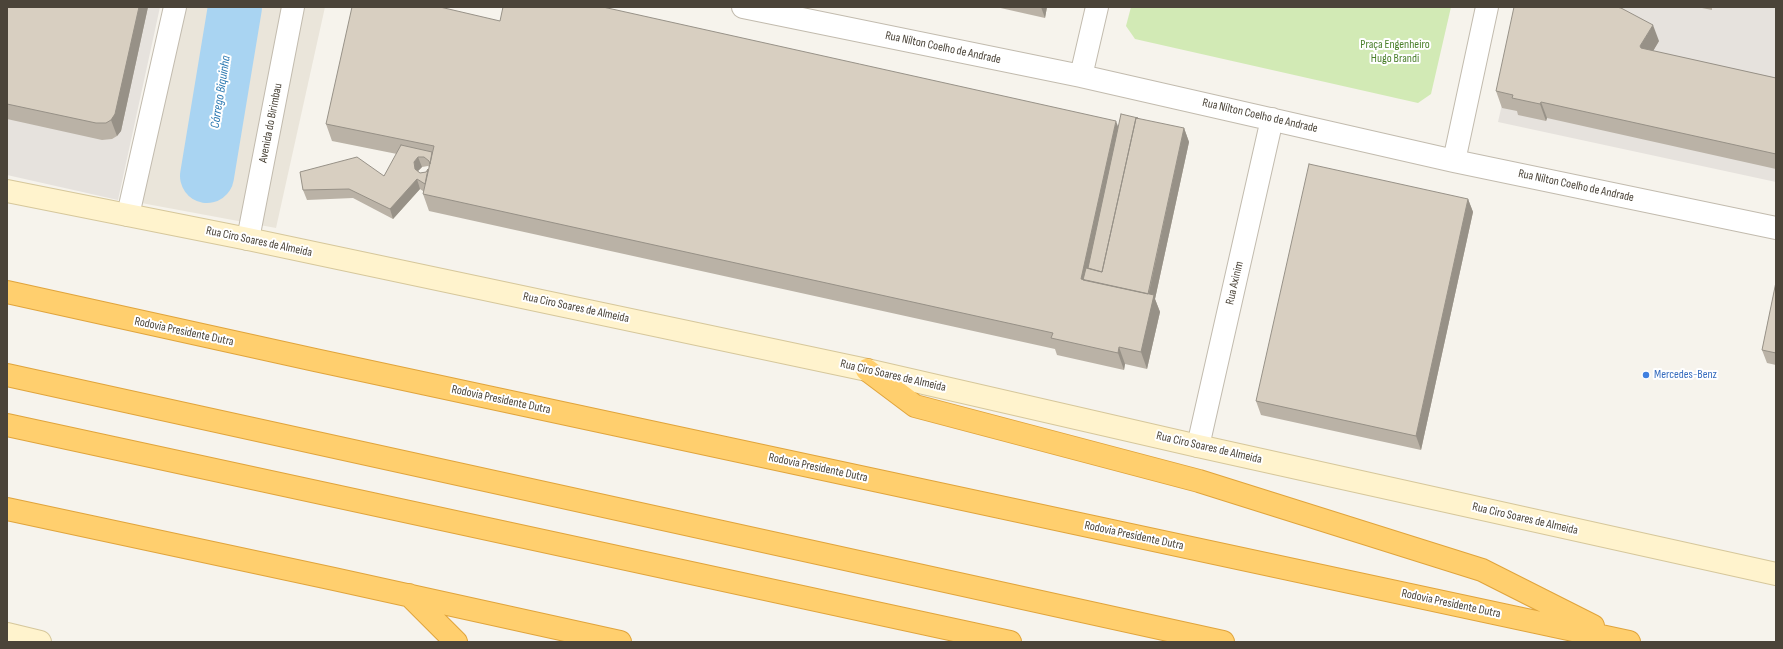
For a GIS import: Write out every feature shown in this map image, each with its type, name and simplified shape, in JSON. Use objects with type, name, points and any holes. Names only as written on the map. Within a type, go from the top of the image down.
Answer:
[{"type":"highway","name":"Rodovia Presidente Dutra","points":[[7,292],[315,360],[1625,641]]},
{"type":"highway","points":[[867,370],[915,406],[1199,481],[1482,570],[1625,641]]},
{"type":"highway","points":[[7,375],[1223,642]]},
{"type":"highway","points":[[7,425],[1010,642]]},
{"type":"highway","points":[[7,509],[620,642]]},
{"type":"highway","points":[[409,595],[456,642]]},
{"type":"main road","name":"Rua Ciro Soares de Almeida","points":[[7,191],[248,239],[867,370],[1198,446],[1776,574]]},
{"type":"main road","points":[[7,634],[40,642]]},
{"type":"street","points":[[128,215],[175,7]]},
{"type":"street","name":"Avenida do Birimbau","points":[[248,239],[293,7]]},
{"type":"street","name":"Rua Nílton Coelho de Andrade","points":[[743,7],[1081,76],[1454,160],[1776,228]]},
{"type":"street","points":[[1081,76],[1097,7]]},
{"type":"street","points":[[1454,160],[1487,7]]},
{"type":"street","name":"Rua Axinim","points":[[1198,446],[1272,119]]},
{"type":"shaded area","points":[[7,7],[160,7],[118,200],[7,175]]},
{"type":"shaded area","points":[[166,7],[325,7],[276,228],[125,200]]},
{"type":"shaded area","points":[[1524,7],[1776,7],[1776,182],[1498,122]]},
{"type":"green space","name":"Praça Engenheiro Hugo Brandi","points":[[1131,7],[1451,7],[1431,94],[1418,103],[1135,39],[1126,26]]},
{"type":"building","points":[[7,7],[139,7],[115,114],[111,120],[106,123],[96,123],[7,104]]},
{"type":"building","points":[[352,7],[440,7],[500,21],[503,7],[603,7],[1116,121],[1081,279],[1154,295],[1141,352],[1119,347],[1118,353],[1051,338],[1053,333],[423,194],[434,146],[326,124]]},
{"type":"building","points":[[1514,7],[1621,8],[1653,25],[1640,46],[1641,48],[1776,78],[1776,154],[1541,102],[1540,104],[1512,98],[1513,95],[1496,91]]},
{"type":"building","points":[[1121,114],[1138,118],[1136,118],[1102,272],[1088,268]]},
{"type":"building","points":[[1136,118],[1184,128],[1148,294],[1083,280],[1086,268],[1102,272]]},
{"type":"building","points":[[401,145],[432,152],[430,164],[424,157],[418,157],[414,162],[415,169],[420,173],[426,172],[428,169],[425,184],[417,179],[390,209],[349,189],[303,190],[300,172],[357,157],[384,176]]},
{"type":"building","points":[[1309,164],[1468,199],[1416,436],[1256,401]]},
{"type":"building","points":[[1776,282],[1776,353],[1762,350]]},
{"type":"waterway","name":"Córrego Biquinha","points":[[207,176],[235,7]]},
{"type":"place","name":"Mercedes-Benz","points":[[1646,375]]}]
